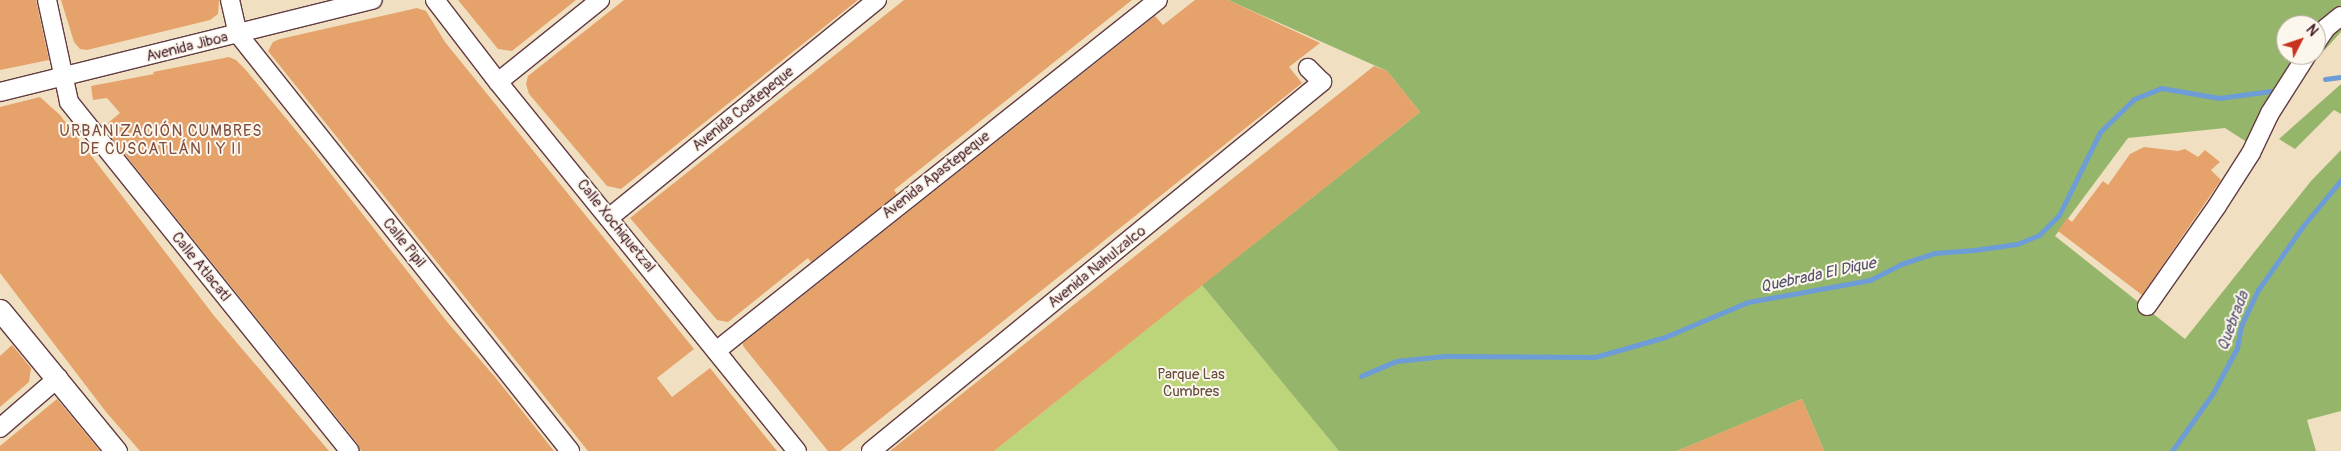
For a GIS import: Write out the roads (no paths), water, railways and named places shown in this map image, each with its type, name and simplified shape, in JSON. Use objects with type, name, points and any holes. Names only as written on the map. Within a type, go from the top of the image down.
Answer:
[{"type":"main road","points":[[0,310],[58,378],[116,451]]},
{"type":"street","name":"Calle Atlacatl","points":[[47,0],[69,102],[350,451]]},
{"type":"street","points":[[230,0],[238,34]]},
{"type":"street","name":"Avenida Jiboa","points":[[0,92],[64,78],[373,0]]},
{"type":"street","name":"Calle Xochiquetzal","points":[[435,0],[498,82],[610,217],[797,451]]},
{"type":"street","points":[[498,82],[600,0]]},
{"type":"street","name":"Avenida Coatepeque","points":[[610,217],[877,0]]},
{"type":"street","name":"Avenida Apastepeque","points":[[716,351],[1158,0]]},
{"type":"street","points":[[2326,28],[2341,16]]},
{"type":"street","name":"Calle Pipil","points":[[238,34],[570,451]]},
{"type":"street","points":[[2147,306],[2217,206],[2251,153],[2270,113],[2301,65]]},
{"type":"street","name":"Avenida Nahulzalco","points":[[871,451],[1322,82],[1308,68]]},
{"type":"street","points":[[0,428],[58,378]]},
{"type":"waterway","name":"Quebrada El Dique","points":[[2325,79],[2341,77]]},
{"type":"waterway","name":"Quebrada El Dique","points":[[1361,376],[1396,361],[1445,356],[1595,357],[1665,337],[1748,302],[1870,280],[1901,264],[1934,253],[2017,244],[2039,235],[2059,215],[2100,132],[2134,99],[2161,88],[2219,98],[2271,91]]},
{"type":"waterway","name":"Quebrada","points":[[2172,451],[2213,393],[2237,348],[2241,326],[2258,290],[2303,226],[2341,180]]},
{"type":"district","name":"URBANIZACIÓN CUMBRES DE CUSCATLÁN I Y II","points":[[161,140]]},
{"type":"park label","name":"Parque Las Cumbres","points":[[1191,382]]}]
